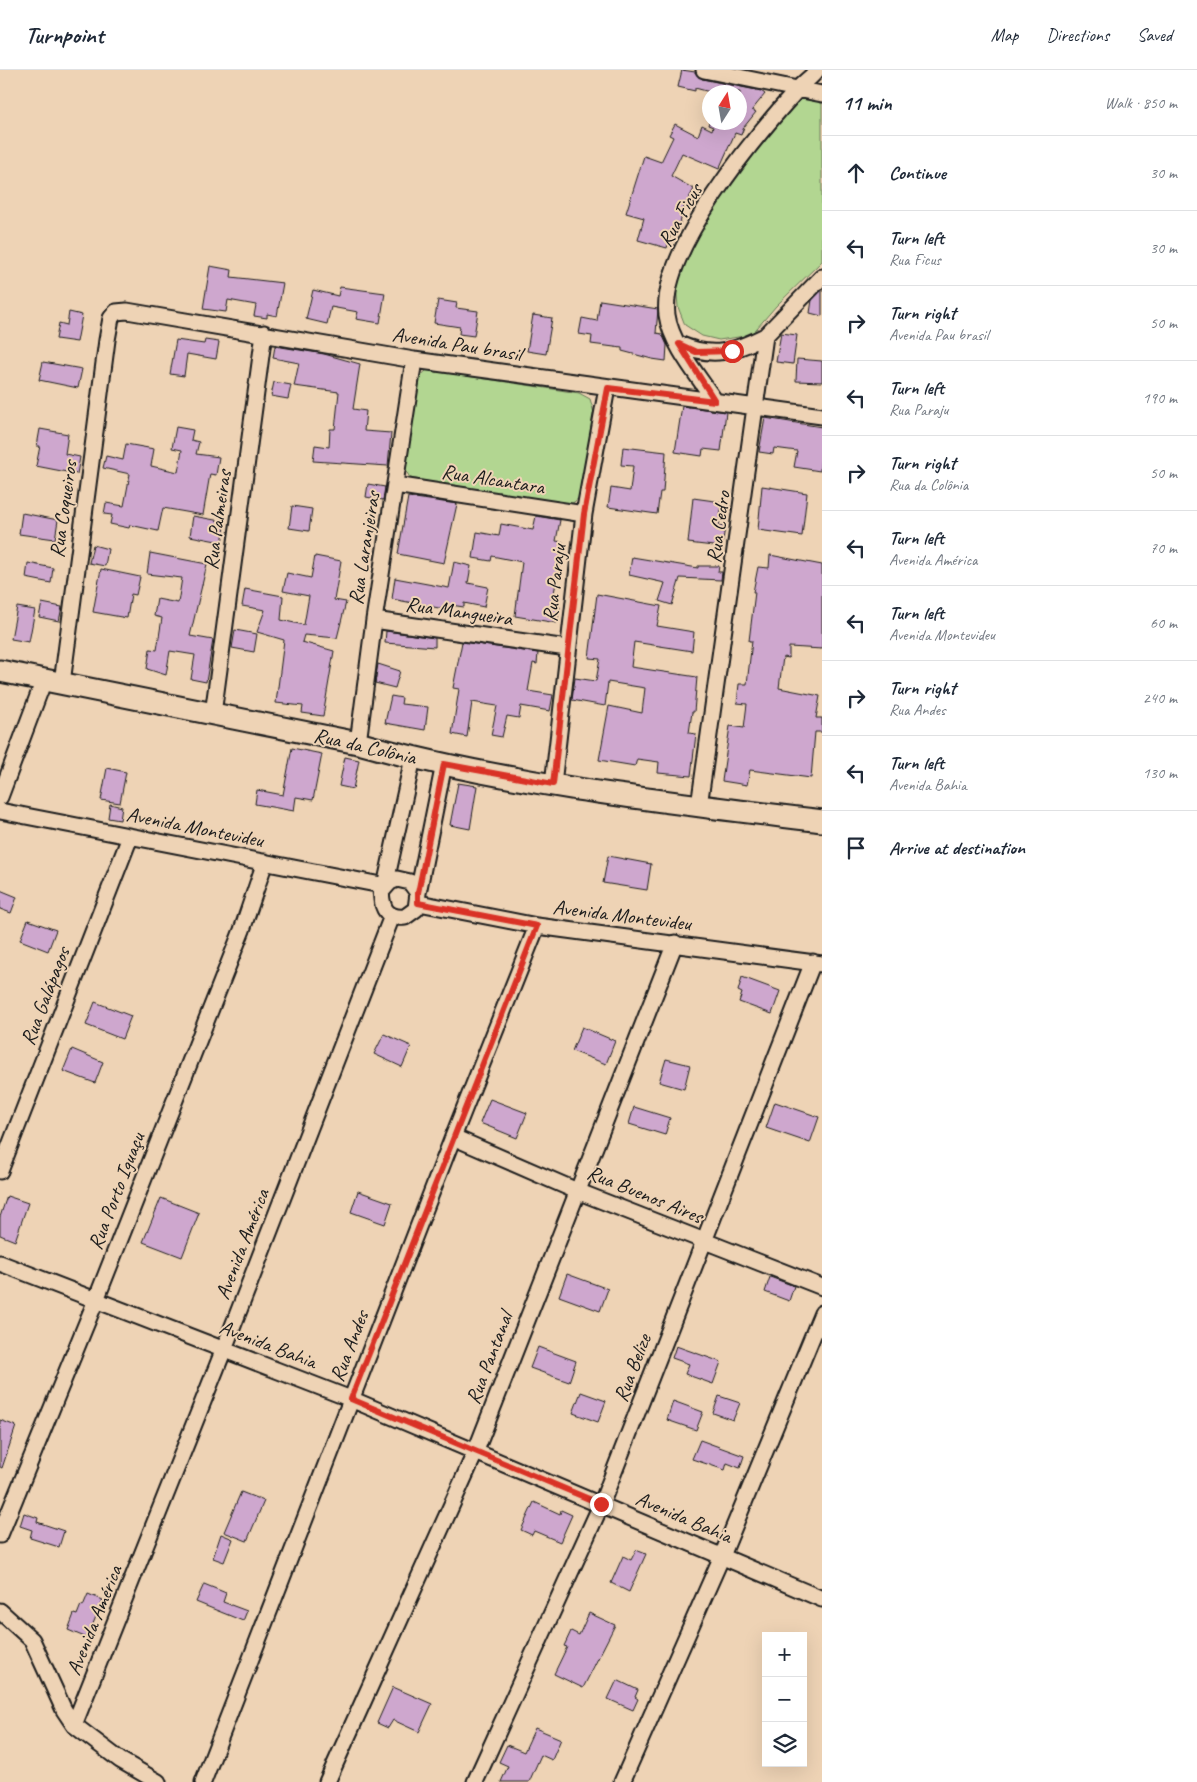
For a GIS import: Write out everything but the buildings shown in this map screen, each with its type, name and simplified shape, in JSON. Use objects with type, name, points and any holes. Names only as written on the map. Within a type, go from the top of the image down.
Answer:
[{"type":"main road","name":"Rua da Colônia","points":[[0,671],[358,743],[413,758],[553,784],[699,806],[822,821]]},
{"type":"street","points":[[704,70],[822,94]]},
{"type":"street","name":"Rua Ficus","points":[[715,401],[671,331],[666,302],[675,268],[710,202],[742,156],[799,88],[817,70]]},
{"type":"street","points":[[679,344],[696,352],[715,353],[732,351],[765,336],[822,276]]},
{"type":"street","name":"Avenida Pau brasil","points":[[107,340],[111,318],[116,312],[127,311],[264,332],[414,360],[822,416]]},
{"type":"street","name":"Rua Palmeiras","points":[[213,714],[264,332]]},
{"type":"street","name":"Rua Cedro","points":[[699,806],[765,336]]},
{"type":"street","name":"Rua Coqueiros","points":[[0,797],[53,681],[107,340]]},
{"type":"street","name":"Rua Laranjeiras","points":[[358,743],[374,620],[414,360]]},
{"type":"street","name":"Rua Paraju","points":[[553,784],[567,648],[584,514],[608,388]]},
{"type":"street","name":"Rua Alcantara","points":[[395,485],[584,514]]},
{"type":"street","name":"Rua Mangueira","points":[[374,620],[567,648]]},
{"type":"street","points":[[413,758],[383,885],[381,903],[387,913],[392,916],[405,917],[412,914],[418,898],[444,764]]},
{"type":"street","name":"Avenida Montevideu","points":[[0,811],[383,885]]},
{"type":"street","name":"Rua Galápagos","points":[[0,1171],[130,837]]},
{"type":"street","name":"Rua Porto Iguaçu","points":[[0,1535],[96,1300],[242,930],[265,862]]},
{"type":"street","points":[[383,885],[397,879],[404,880],[415,887],[418,898]]},
{"type":"street","name":"Avenida Montevideu","points":[[418,898],[537,926],[817,963]]},
{"type":"street","name":"Avenida América","points":[[74,1725],[224,1349],[392,916]]},
{"type":"street","name":"Rua Andes","points":[[203,1782],[453,1137],[537,926]]},
{"type":"street","name":"Rua Pantanal","points":[[327,1782],[475,1453],[676,943]]},
{"type":"street","name":"Rua Belize","points":[[475,1782],[601,1504],[704,1241],[817,963]]},
{"type":"street","name":"Rua Buenos Aires","points":[[453,1137],[577,1191],[822,1287]]},
{"type":"street","name":"Avenida Bahia","points":[[0,1263],[351,1399],[822,1599]]},
{"type":"street","points":[[622,1782],[722,1556],[822,1313]]},
{"type":"street","points":[[0,1611],[32,1640],[64,1710],[74,1725],[120,1760],[158,1782]]},
{"type":"green space","points":[[799,93],[822,98],[822,261],[776,306],[751,335],[719,340],[702,336],[685,325],[678,307],[676,284],[690,244],[747,158]]},
{"type":"green space","points":[[427,370],[579,393],[590,399],[595,416],[579,498],[570,505],[559,506],[410,478],[405,469],[417,379]]},
{"type":"route","points":[[601,1504],[475,1453],[351,1399],[537,926],[418,903],[418,893],[444,764],[553,784],[567,648],[584,514],[608,388],[715,401],[690,365],[679,344],[696,352],[715,353],[732,351]]}]
